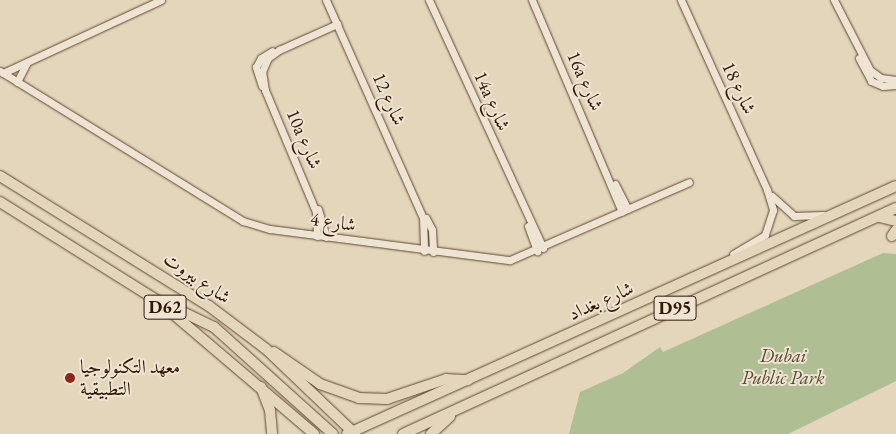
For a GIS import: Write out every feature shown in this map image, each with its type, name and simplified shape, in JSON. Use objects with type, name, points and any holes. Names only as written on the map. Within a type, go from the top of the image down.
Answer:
[{"type":"main road","name":"شارع بيروت","points":[[0,176],[179,286],[266,350],[352,433]]},
{"type":"main road","name":"شارع بغداد","points":[[352,433],[896,186]]},
{"type":"main road","name":"D62","points":[[0,202],[158,301],[260,384],[314,434]]},
{"type":"main road","name":"شارع بغداد","points":[[403,434],[896,208]]},
{"type":"main road","points":[[873,218],[885,217],[896,222]]},
{"type":"main road","points":[[158,301],[214,326],[333,434]]},
{"type":"main road","points":[[266,350],[286,358],[320,384],[359,398],[387,399],[446,379],[469,380]]},
{"type":"main road","points":[[260,384],[270,410],[272,434]]},
{"type":"main road","points":[[431,434],[456,410]]},
{"type":"street","points":[[1,72],[161,0]]},
{"type":"street","name":"شارع 12","points":[[326,0],[421,212],[432,230],[433,252]]},
{"type":"street","name":"14a شارع","points":[[430,0],[540,250]]},
{"type":"street","name":"16a شارع","points":[[532,0],[625,211]]},
{"type":"street","name":"شارع 18","points":[[681,0],[767,190],[773,217],[765,235],[710,265],[696,277]]},
{"type":"street","points":[[834,0],[871,81],[883,86],[896,85]]},
{"type":"street","name":"10a شارع","points":[[317,236],[318,221],[312,201],[265,90],[257,78],[258,62],[265,54],[279,50],[337,24]]},
{"type":"street","points":[[858,53],[875,75],[896,80]]},
{"type":"street","points":[[17,82],[22,67],[29,60]]},
{"type":"street","name":"شارع 4","points":[[1,72],[243,221],[317,236],[500,260],[540,250],[689,182]]},
{"type":"street","name":"شارع 18","points":[[767,190],[779,206],[794,216],[807,218],[839,212]]},
{"type":"street","name":"10a شارع","points":[[312,201],[323,219],[326,237]]},
{"type":"street","name":"شارع 12","points":[[421,212],[426,230],[424,251]]},
{"type":"green space","name":"Dubai Public Park","points":[[883,253],[896,254],[896,381],[788,434],[569,434],[580,392],[623,373],[660,347],[663,352]]},
{"type":"place","name":"معهد التكنولوجيا التطبيقية","points":[[70,378]]}]
